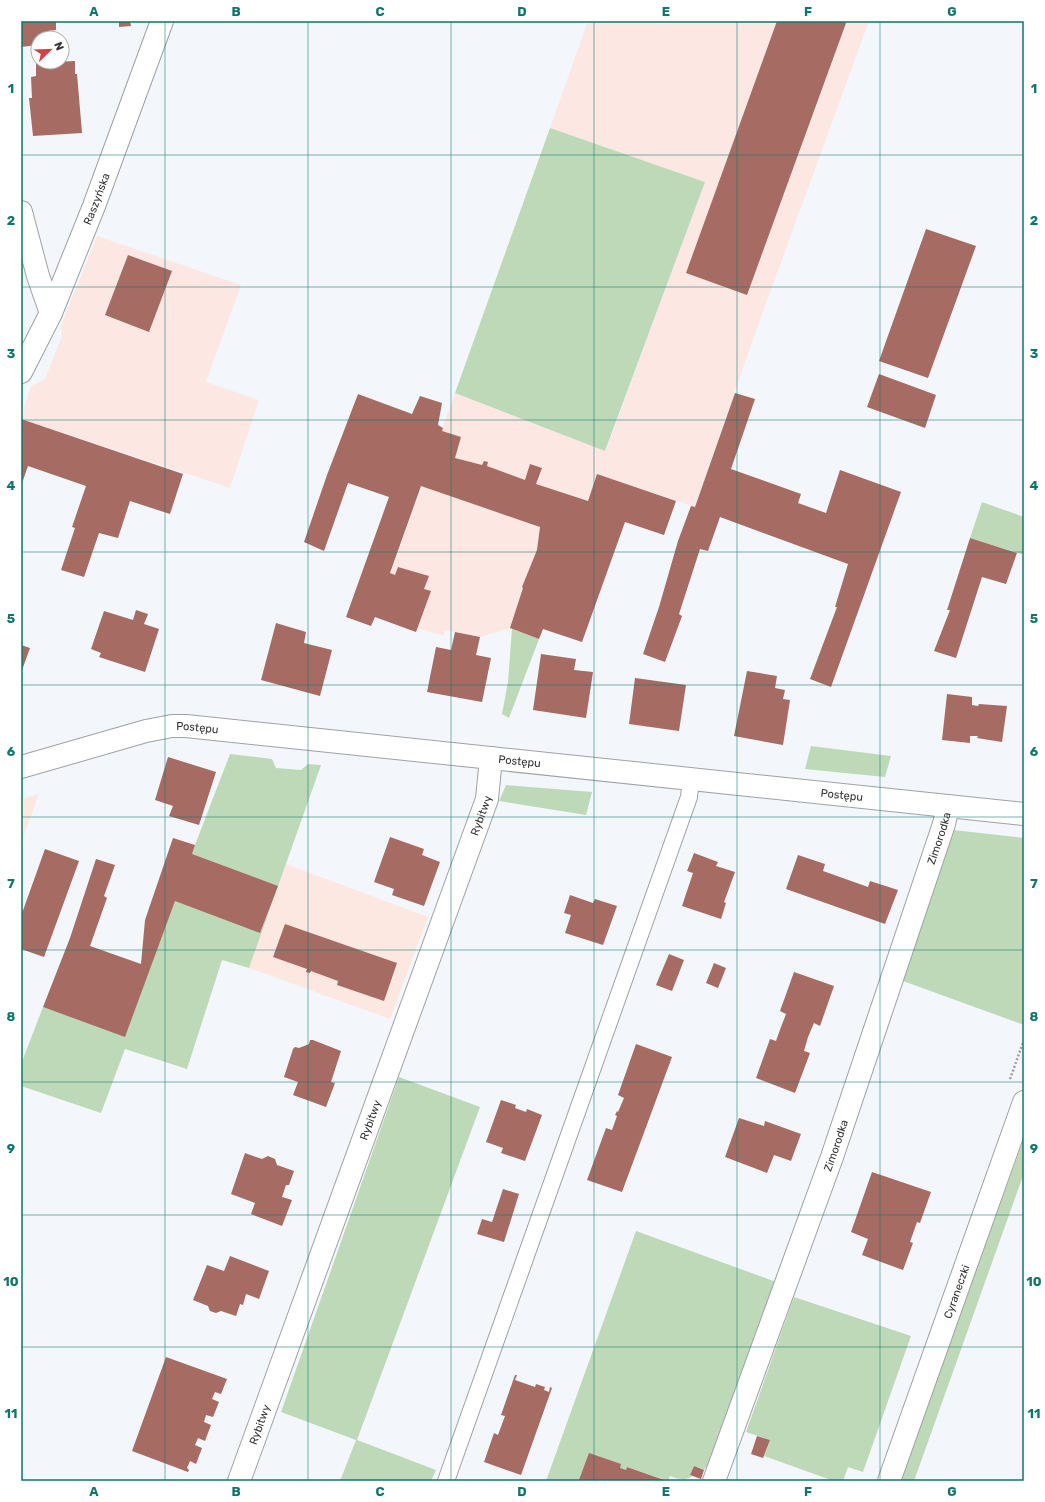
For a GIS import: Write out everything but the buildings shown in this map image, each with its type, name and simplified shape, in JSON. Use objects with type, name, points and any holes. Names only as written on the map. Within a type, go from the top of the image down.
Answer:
[{"type":"street","name":"Raszyńska","points":[[21,372],[51,313],[94,206],[162,21]]},
{"type":"street","points":[[21,212],[38,276],[51,313]]},
{"type":"street","name":"Postępu","points":[[21,767],[146,731],[172,726],[217,728],[1024,814]]},
{"type":"street","name":"Rybitwy","points":[[239,1481],[487,799],[491,758]]},
{"type":"street","name":"Zimorodka","points":[[714,1481],[870,1046],[944,824],[948,806]]},
{"type":"street","name":"Cyraneczki","points":[[889,1481],[1024,1102]]},
{"type":"lane","points":[[446,1481],[689,798],[691,779]]},
{"type":"shaded area","points":[[588,21],[869,21],[752,342],[695,507],[597,474],[543,629],[510,628],[480,637],[445,630],[444,636],[418,628],[416,632],[375,617],[455,393],[606,450],[705,182],[550,128]]},
{"type":"shaded area","points":[[97,236],[241,285],[206,382],[259,400],[230,488],[21,419],[31,386],[45,379],[62,336],[61,326]]},
{"type":"shaded area","points":[[39,794],[21,843],[21,799]]},
{"type":"shaded area","points":[[286,864],[428,917],[390,1019],[249,968]]},
{"type":"green space","points":[[550,128],[705,182],[605,451],[455,393]]},
{"type":"green space","points":[[982,502],[1024,517],[1024,555],[970,538]]},
{"type":"green space","points":[[512,629],[539,639],[509,718],[502,714],[508,682]]},
{"type":"green space","points":[[811,746],[891,756],[885,777],[805,769]]},
{"type":"green space","points":[[230,754],[272,759],[276,768],[301,770],[308,764],[321,765],[249,968],[222,960],[187,1069],[125,1049],[101,1113],[21,1086],[21,1064],[43,1007],[125,1036]]},
{"type":"green space","points":[[506,785],[592,792],[586,815],[499,801]]},
{"type":"green space","points":[[953,830],[1024,838],[1024,1025],[903,981]]},
{"type":"green space","points":[[399,1077],[480,1107],[357,1440],[436,1470],[431,1481],[340,1481],[356,1440],[281,1412]]},
{"type":"green space","points":[[1024,1138],[1024,1173],[914,1481],[900,1481]]},
{"type":"green space","points":[[636,1231],[779,1283],[711,1465],[706,1467],[704,1470],[694,1466],[690,1475],[692,1476],[689,1478],[681,1479],[670,1476],[668,1481],[627,1467],[626,1470],[582,1481],[546,1481]]},
{"type":"green space","points":[[794,1297],[911,1336],[863,1472],[848,1467],[843,1481],[834,1481],[764,1456],[770,1440],[746,1432]]}]
